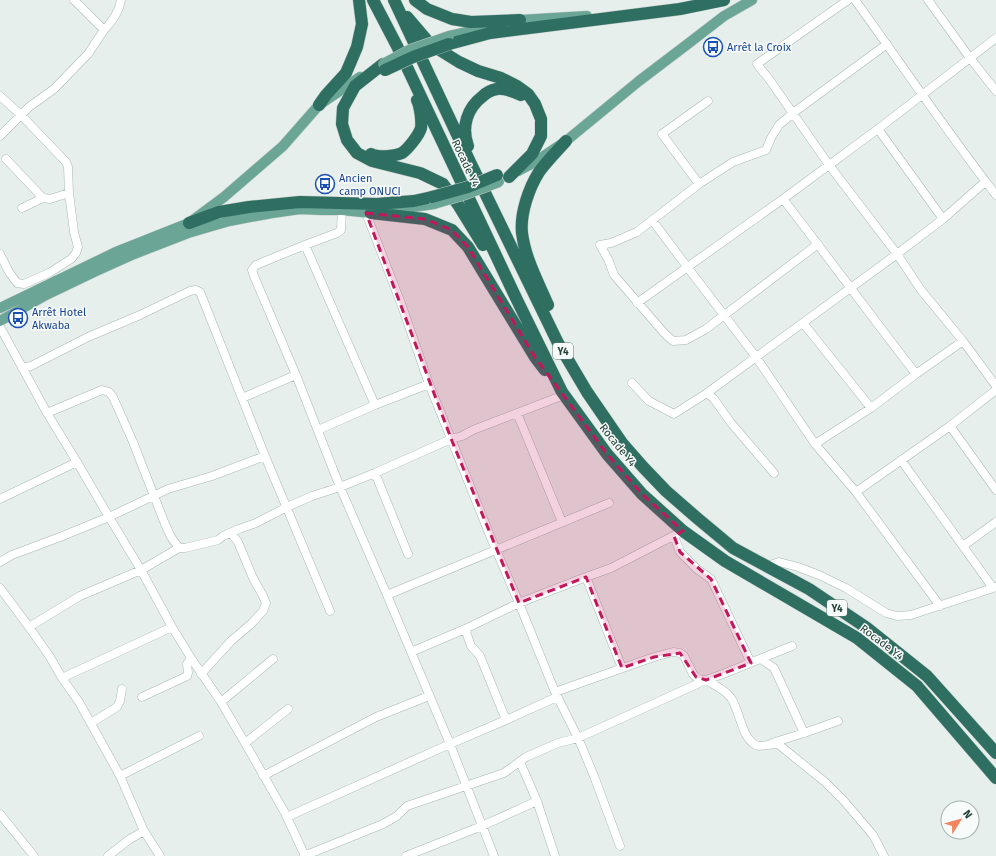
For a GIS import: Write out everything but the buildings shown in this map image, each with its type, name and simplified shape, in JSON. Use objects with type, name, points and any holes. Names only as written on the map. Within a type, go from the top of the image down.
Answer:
[{"type":"highway","points":[[319,105],[346,73],[357,47],[362,24],[359,0]]},
{"type":"highway","name":"Rocade Y4","points":[[374,0],[563,394],[607,454],[678,533],[857,638],[917,686],[996,778]]},
{"type":"highway","points":[[189,223],[219,212],[249,207],[300,202],[377,204],[414,200],[433,201],[468,186],[501,178],[532,154],[541,136],[542,119],[535,104],[528,94],[517,86],[501,78],[459,62],[430,44],[408,20],[395,0]]},
{"type":"highway","name":"Rocade Y4","points":[[395,0],[558,343],[586,392],[622,442],[666,491],[733,548],[809,589],[867,628],[927,676],[996,753]]},
{"type":"highway","points":[[415,0],[426,9],[452,19],[471,22],[520,20]]},
{"type":"highway","points":[[517,300],[459,206],[443,184],[420,173],[372,161],[357,153],[347,140],[342,124],[343,108],[355,86],[384,67],[413,57],[449,40],[490,33],[680,9],[724,0]]},
{"type":"highway","points":[[384,67],[360,90],[348,109],[346,124],[351,138],[361,149],[374,156],[387,156],[402,153],[412,143],[421,128],[420,105],[397,46]]},
{"type":"highway","points":[[486,194],[465,138],[465,124],[469,112],[476,102],[486,93],[497,89],[513,91],[525,97],[531,106],[536,120],[536,135],[529,151],[501,178]]},
{"type":"highway","points":[[566,141],[541,170],[531,186],[526,199],[522,232],[528,258],[558,328],[588,380],[622,431],[666,491]]},
{"type":"highway","points":[[369,213],[425,218],[452,230],[468,247],[535,357],[563,394]]},
{"type":"main road","points":[[449,40],[520,20],[600,15],[702,0]]},
{"type":"main road","points":[[501,178],[535,162],[566,141],[724,16],[748,2]]},
{"type":"main road","points":[[0,308],[116,252],[189,223],[224,198],[283,146],[319,105],[360,76],[384,67]]},
{"type":"main road","points":[[0,321],[46,295],[134,254],[188,233],[229,221],[300,209],[342,210],[369,213],[433,201]]},
{"type":"street","points":[[74,0],[104,30]]},
{"type":"street","points":[[0,136],[30,107],[54,89],[88,54],[104,30],[111,23],[120,6],[121,0]]},
{"type":"street","points":[[848,0],[756,64],[769,79],[829,165],[897,254],[921,290],[963,341],[996,386]]},
{"type":"street","points":[[855,0],[922,95],[996,195]]},
{"type":"street","points":[[928,0],[996,91]]},
{"type":"street","points":[[638,303],[878,129],[996,38]]},
{"type":"street","points":[[818,244],[706,329],[686,340],[673,341],[665,334],[614,275],[608,259],[600,245],[611,244],[637,232],[699,184],[733,162],[766,150],[779,125],[887,44]]},
{"type":"street","points":[[0,96],[21,115],[66,162],[68,167],[69,192],[74,232],[78,247],[76,253],[70,260],[49,273],[24,284],[17,283],[9,272],[0,254]]},
{"type":"street","points":[[699,184],[662,134],[708,101]]},
{"type":"street","points":[[878,129],[943,219]]},
{"type":"street","points":[[6,159],[43,198]]},
{"type":"street","points":[[632,383],[649,401],[674,414],[707,393],[897,254],[943,219],[985,182]]},
{"type":"street","points":[[22,208],[43,198],[50,198],[69,192]]},
{"type":"street","points":[[783,199],[916,374]]},
{"type":"street","points":[[342,210],[341,230],[337,234],[256,265],[252,270],[296,375],[340,487],[450,744],[494,856]]},
{"type":"street","points":[[369,213],[429,384],[556,694],[578,738],[594,776],[620,846]]},
{"type":"street","points":[[652,220],[756,357],[816,444],[856,492],[940,606]]},
{"type":"street","points":[[305,245],[375,405]]},
{"type":"street","points":[[22,368],[31,366],[88,337],[140,315],[190,291],[196,290],[200,292],[265,456],[330,611]]},
{"type":"street","points":[[803,323],[871,408]]},
{"type":"street","points":[[0,327],[46,413],[141,570],[191,658],[221,702],[245,743],[287,817],[305,856],[383,824],[397,816],[407,806],[504,773],[526,757],[558,743],[578,738],[706,680],[792,646]]},
{"type":"street","points":[[816,444],[871,408],[963,341]]},
{"type":"street","points":[[242,398],[296,375]]},
{"type":"street","points":[[318,430],[375,405],[429,384]]},
{"type":"street","points":[[46,413],[102,390],[109,392],[133,442],[165,524],[171,537],[179,548]]},
{"type":"street","points":[[856,492],[950,426],[996,390]]},
{"type":"street","points":[[707,393],[714,399],[731,423],[774,473]]},
{"type":"street","points":[[29,627],[80,596],[141,570],[179,548],[185,548],[218,540],[231,532],[256,523],[312,496],[375,473],[452,439],[563,394]]},
{"type":"street","points":[[516,413],[562,522]]},
{"type":"street","points":[[950,426],[996,490]]},
{"type":"street","points":[[0,562],[12,555],[109,517],[168,489],[212,476],[265,456]]},
{"type":"street","points":[[767,566],[779,562],[819,575],[846,588],[886,613],[897,616],[911,615],[994,587],[901,460]]},
{"type":"street","points":[[0,499],[77,462]]},
{"type":"street","points":[[375,473],[408,554]]},
{"type":"street","points":[[387,595],[610,503]]},
{"type":"street","points":[[963,546],[996,522]]},
{"type":"street","points":[[201,674],[231,641],[251,624],[263,611],[266,603],[253,578],[238,542],[231,532]]},
{"type":"street","points":[[411,652],[465,629],[519,602],[611,568],[678,533],[680,552],[697,569],[711,579],[752,663]]},
{"type":"street","points":[[586,577],[622,668]]},
{"type":"street","points":[[0,588],[50,657],[62,678],[79,702],[120,776],[144,831],[160,856]]},
{"type":"street","points":[[62,678],[172,626]]},
{"type":"street","points":[[465,629],[471,646],[480,656],[506,720]]},
{"type":"street","points":[[287,817],[506,720],[556,694],[622,668],[673,652],[680,653],[684,656],[696,678],[706,680],[731,697],[745,733],[751,742],[759,746],[778,744],[825,782],[870,830],[884,856]]},
{"type":"street","points":[[142,697],[187,676],[187,664],[191,658]]},
{"type":"street","points":[[221,702],[273,659]]},
{"type":"street","points":[[761,659],[774,668],[804,733]]},
{"type":"street","points":[[91,723],[117,707],[120,701],[122,689]]},
{"type":"street","points":[[264,776],[376,717],[429,696]]},
{"type":"street","points":[[245,743],[288,709]]},
{"type":"street","points":[[767,745],[838,721]]},
{"type":"street","points":[[120,776],[199,736]]},
{"type":"street","points":[[520,762],[537,801],[555,856]]},
{"type":"street","points":[[406,856],[482,826],[537,801]]},
{"type":"street","points":[[0,814],[34,856]]},
{"type":"street","points":[[108,856],[130,839],[144,831]]},
{"type":"highlighted area","points":[[366,213],[425,219],[452,230],[468,247],[535,357],[607,454],[642,494],[683,531],[674,536],[680,552],[711,579],[751,663],[706,680],[696,677],[680,653],[654,657],[622,668],[586,577],[519,603],[452,441]]},
{"type":"place","name":"Arrêt la Croix","points":[[713,47]]},
{"type":"place","name":"Ancien camp ONUCI","points":[[325,184]]},
{"type":"place","name":"Arrêt Hotel Akwaba","points":[[18,318]]}]
